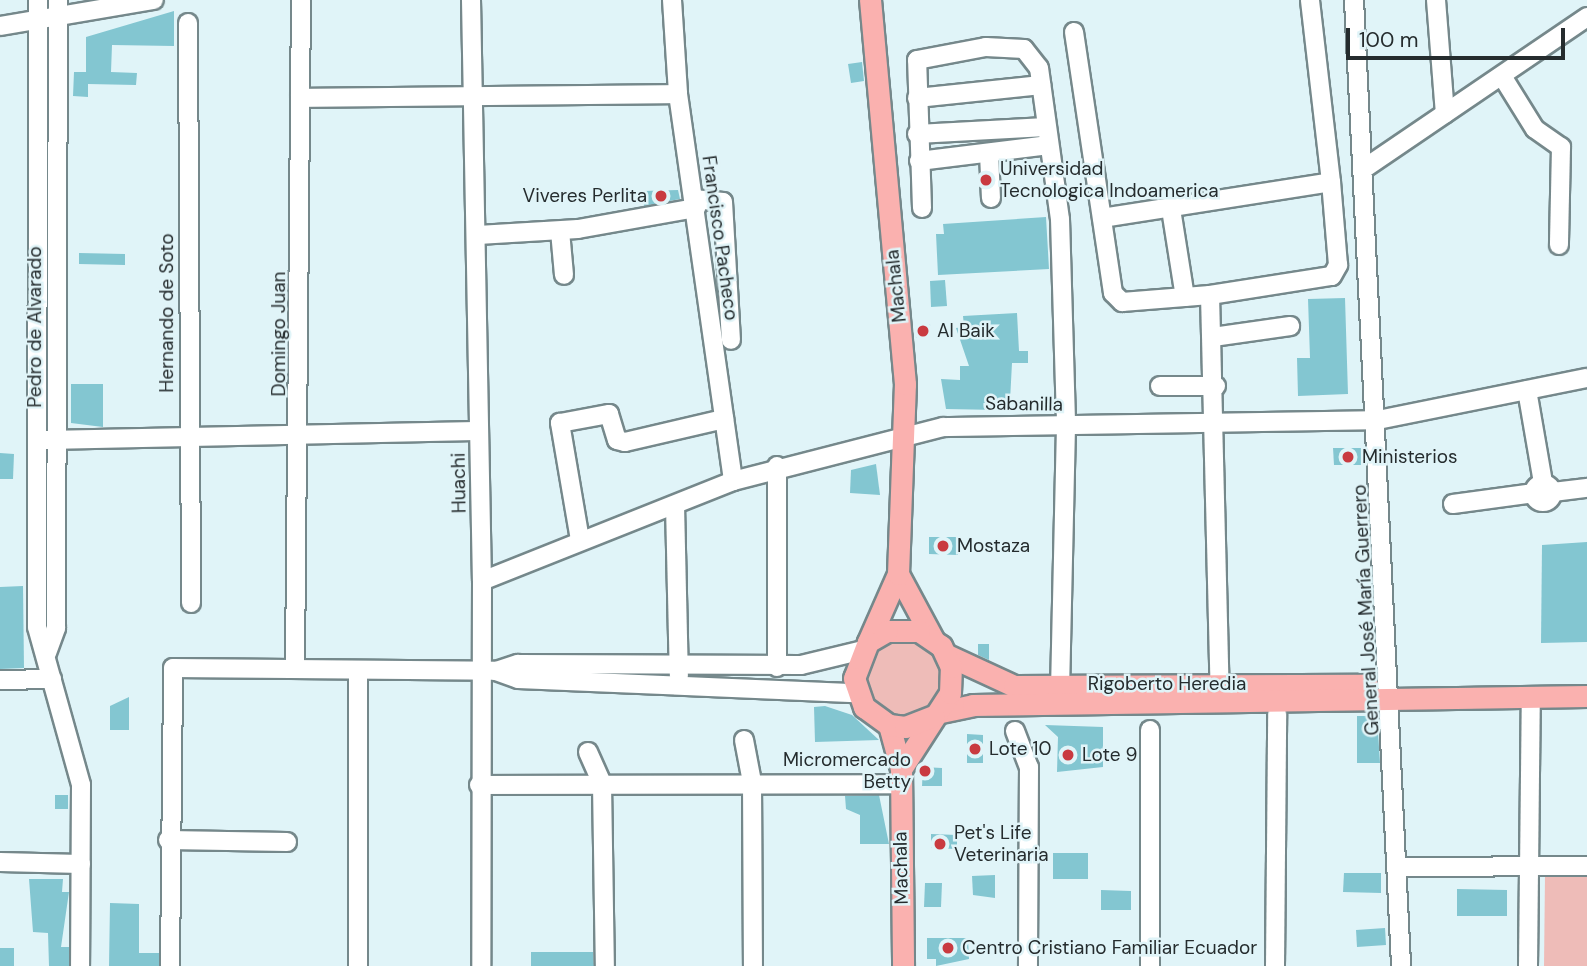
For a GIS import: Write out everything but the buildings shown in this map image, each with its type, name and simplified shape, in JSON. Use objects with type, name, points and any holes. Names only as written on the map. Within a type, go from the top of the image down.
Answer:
[{"type":"main road","name":"Machala","points":[[865,646],[898,573],[905,384],[870,0]]},
{"type":"main road","points":[[898,573],[940,647],[953,680],[938,714],[901,776]]},
{"type":"main road","name":"Rigoberto Heredia","points":[[865,646],[903,629],[1002,683],[1220,693],[1587,696]]},
{"type":"main road","points":[[865,646],[856,694],[889,725]]},
{"type":"main road","name":"Rigoberto Heredia","points":[[889,725],[905,727],[938,714],[973,705],[1220,693]]},
{"type":"main road","name":"Machala","points":[[889,725],[901,776],[903,966]]},
{"type":"street","name":"Pedro de Alvarado","points":[[38,0],[40,19],[34,440],[37,627],[76,751],[80,966]]},
{"type":"street","points":[[0,26],[40,19],[59,8],[154,0]]},
{"type":"street","name":"Domingo Juan","points":[[295,668],[300,435],[301,0]]},
{"type":"street","name":"Huachi","points":[[471,0],[478,235],[482,581],[488,671],[479,785],[481,966]]},
{"type":"street","name":"Francisco Pacheco","points":[[672,0],[678,94],[733,481]]},
{"type":"street","points":[[1074,32],[1116,300],[1210,295],[1332,276],[1338,265],[1310,0]]},
{"type":"street","name":"General José María Guerrero","points":[[1354,0],[1378,420],[1401,966]]},
{"type":"street","points":[[1436,0],[1445,114]]},
{"type":"street","name":"Pedro de Alvarado","points":[[47,653],[56,628],[59,8]]},
{"type":"street","points":[[1362,170],[1587,17]]},
{"type":"street","name":"Hernando de Soto","points":[[188,23],[187,437],[191,603]]},
{"type":"street","points":[[922,208],[916,67],[923,54],[986,47],[1024,49],[1039,68],[1060,219],[1066,426],[1060,684]]},
{"type":"street","points":[[1502,76],[1535,129],[1561,148],[1559,245]]},
{"type":"street","points":[[917,98],[1041,85]]},
{"type":"street","points":[[300,98],[474,99],[678,94]]},
{"type":"street","points":[[917,134],[1047,136]]},
{"type":"street","points":[[919,161],[989,153],[1047,136]]},
{"type":"street","points":[[989,153],[991,198]]},
{"type":"street","points":[[1102,218],[1331,182]]},
{"type":"street","points":[[478,235],[560,230],[695,204],[723,202],[731,340]]},
{"type":"street","points":[[1171,209],[1185,297]]},
{"type":"street","points":[[560,230],[564,275]]},
{"type":"street","points":[[1210,295],[1217,424],[1220,693]]},
{"type":"street","points":[[1213,337],[1290,326]]},
{"type":"street","name":"Sabanilla","points":[[482,581],[733,481],[777,467],[943,426],[1378,420],[1587,378]]},
{"type":"street","points":[[1160,386],[1216,386]]},
{"type":"street","points":[[1527,390],[1543,489]]},
{"type":"street","points":[[580,540],[560,423],[609,414],[617,440],[625,442],[724,419]]},
{"type":"street","points":[[34,440],[480,431]]},
{"type":"street","points":[[777,467],[777,667]]},
{"type":"street","points":[[1453,504],[1543,489],[1587,488]]},
{"type":"street","points":[[675,505],[679,674]]},
{"type":"street","points":[[679,674],[777,667],[865,646]]},
{"type":"street","points":[[170,966],[169,675],[178,667],[488,671],[518,664],[679,674],[856,694]]},
{"type":"street","points":[[358,670],[358,966]]},
{"type":"street","points":[[0,680],[52,679]]},
{"type":"street","points":[[1528,966],[1531,697]]},
{"type":"street","points":[[1275,966],[1277,714]]},
{"type":"street","points":[[1150,730],[1150,966]]},
{"type":"street","points":[[1015,731],[1029,767],[1028,966]]},
{"type":"street","points":[[744,740],[752,782],[753,966]]},
{"type":"street","points":[[588,752],[602,784],[605,966]]},
{"type":"street","points":[[479,785],[752,782],[901,776]]},
{"type":"street","points":[[168,840],[287,842]]},
{"type":"street","points":[[0,862],[80,864]]},
{"type":"street","points":[[1398,867],[1587,866]]},
{"type":"shaded area","points":[[906,634],[942,656],[943,698],[908,721],[870,706],[862,665],[879,642]]},
{"type":"shaded area","points":[[1545,876],[1587,877],[1587,966],[1544,966]]},
{"type":"place","name":"Universidad Tecnologica Indoamerica","points":[[986,180]]},
{"type":"place","name":"Viveres Perlita","points":[[661,196]]},
{"type":"place","name":"Al Baik","points":[[923,331]]},
{"type":"place","name":"Ministerios","points":[[1348,457]]},
{"type":"place","name":"Mostaza","points":[[943,546]]},
{"type":"place","name":"Lote 10","points":[[975,749]]},
{"type":"place","name":"Lote 9","points":[[1068,755]]},
{"type":"place","name":"Micromercado Betty","points":[[925,771]]},
{"type":"place","name":"Pet's Life Veterinaria","points":[[940,844]]},
{"type":"place","name":"Centro Cristiano Familiar Ecuador","points":[[948,948]]}]
